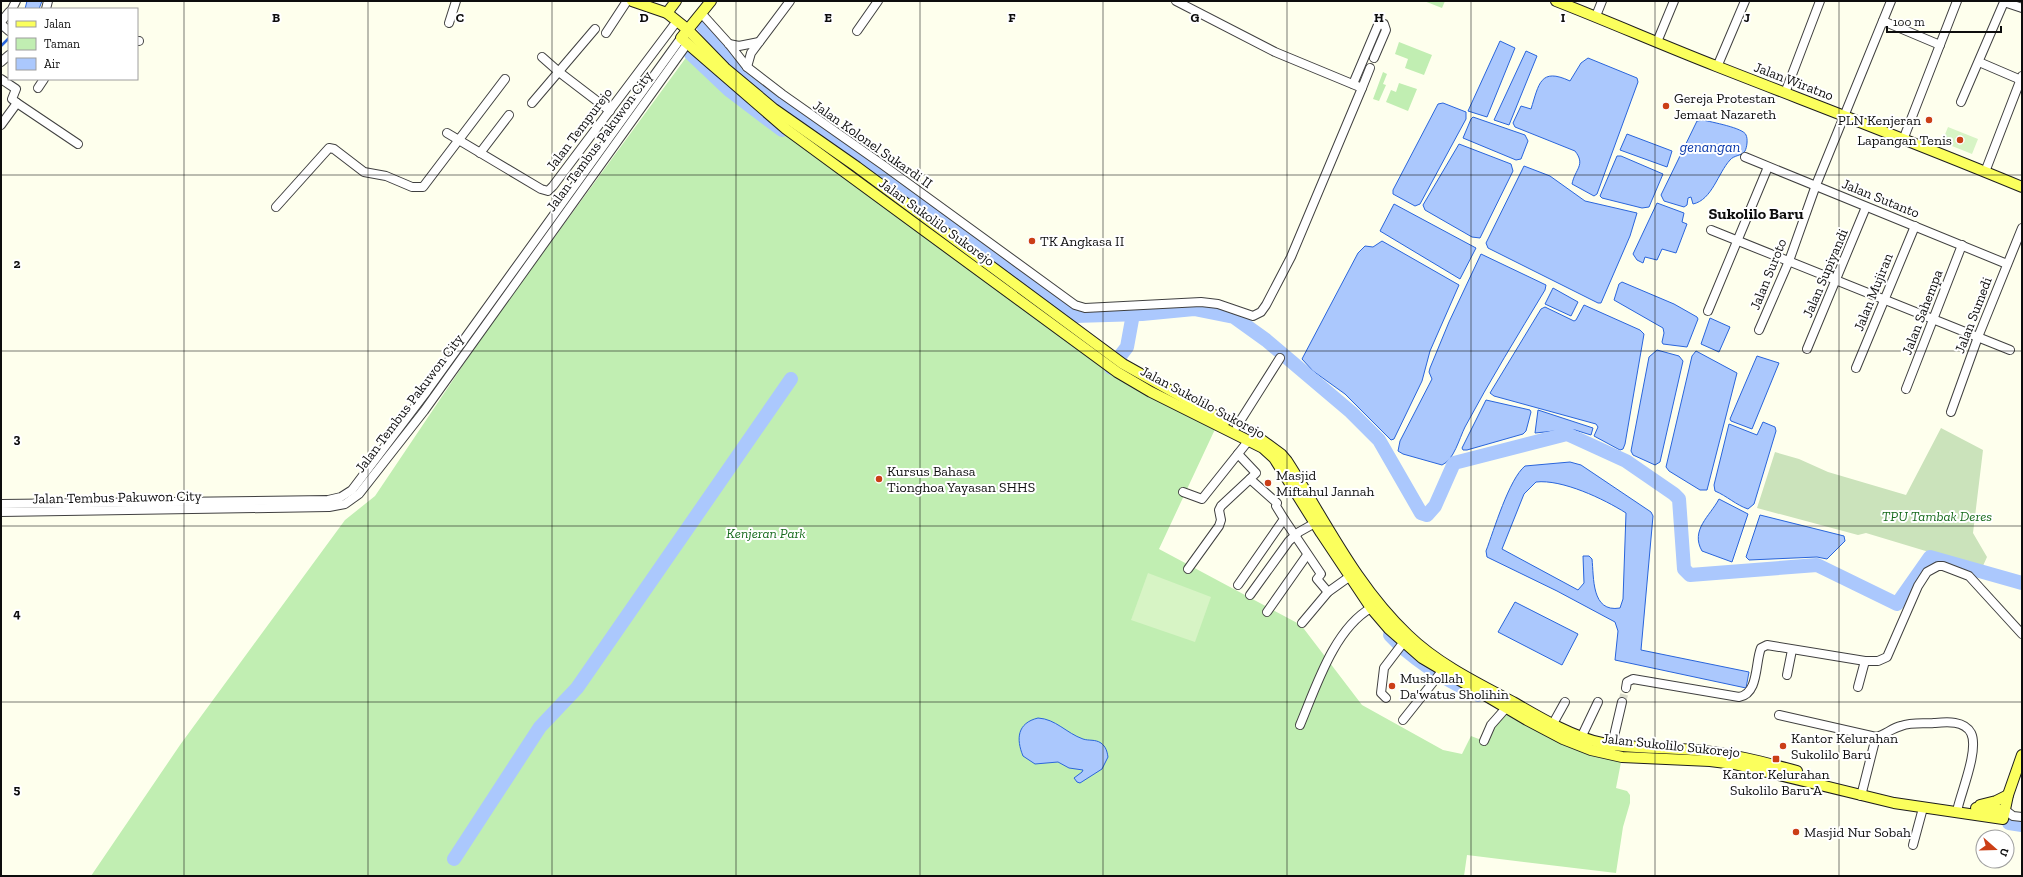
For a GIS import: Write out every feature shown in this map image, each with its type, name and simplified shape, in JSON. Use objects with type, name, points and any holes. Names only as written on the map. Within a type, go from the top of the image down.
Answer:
[{"type":"main road","points":[[632,1],[667,13],[677,21],[687,37],[711,1]]},
{"type":"main road","points":[[667,13],[676,1]]},
{"type":"main road","name":"Jalan Wiratno","points":[[1556,1],[1596,16],[1717,67],[1845,115],[1902,140],[2022,187]]},
{"type":"main road","name":"Jalan Sukolilo Sukorejo","points":[[687,37],[774,108],[857,167],[1120,368],[1190,412],[1247,443],[1264,445],[1274,458],[1311,525],[1348,577],[1368,610],[1382,614]]},
{"type":"main road","name":"Jalan Sukolilo Sukorejo","points":[[687,37],[786,129],[850,176],[1094,348]]},
{"type":"main road","points":[[850,176],[857,167]]},
{"type":"main road","name":"Jalan Sukolilo Sukorejo","points":[[1120,368],[1237,426],[1264,445],[1282,454],[1333,538],[1348,577],[1382,614],[1403,643],[1441,671],[1474,686],[1505,708],[1579,740],[1611,750],[1770,768],[1923,808],[1970,808],[2013,816]]},
{"type":"main road","points":[[1970,808],[1996,801],[2008,794],[2017,780],[2021,761]]},
{"type":"main road","points":[[2008,794],[2013,816]]},
{"type":"main road","name":"Jalan Sukolilo Sukorejo","points":[[1952,808],[2013,816]]},
{"type":"street","points":[[449,23],[456,1]]},
{"type":"street","points":[[606,33],[627,1]]},
{"type":"street","points":[[747,67],[751,53],[790,1]]},
{"type":"street","points":[[857,31],[878,1]]},
{"type":"street","points":[[1176,1],[1275,52],[1362,88],[1370,68]]},
{"type":"street","points":[[1596,16],[1602,1]]},
{"type":"street","points":[[1657,42],[1674,1]]},
{"type":"street","points":[[1717,67],[1745,1]]},
{"type":"street","points":[[1785,93],[1820,1]]},
{"type":"street","name":"Jalan Suroto","points":[[1759,330],[1789,261],[1816,185],[1891,1]]},
{"type":"street","points":[[1902,140],[1957,1]]},
{"type":"street","points":[[1961,102],[2004,1],[2022,8]]},
{"type":"street","name":"Jalan Kolonel Sukardi II","points":[[702,14],[747,67],[782,94],[883,165],[1075,305],[1085,308],[1201,302],[1218,304],[1250,315],[1257,315],[1266,305],[1291,257],[1362,88]]},
{"type":"street","points":[[4,27],[8,15]]},
{"type":"street","name":"Jalan Tempurejo","points":[[480,153],[540,189],[548,191],[610,112],[677,21]]},
{"type":"street","points":[[1882,22],[1940,45]]},
{"type":"street","points":[[1353,84],[1378,25],[1382,23],[1386,27],[1374,58]]},
{"type":"street","points":[[532,104],[595,30]]},
{"type":"street","name":"Jalan Tembus Pakuwon City","points":[[1,504],[328,500],[340,497],[352,490],[427,391],[687,37]]},
{"type":"street","name":"Jalan Tembus Pakuwon City","points":[[1,512],[329,508],[345,504],[359,494],[424,411],[687,37]]},
{"type":"street","points":[[729,44],[739,46],[759,42]]},
{"type":"street","points":[[542,56],[559,72],[610,112]]},
{"type":"street","points":[[1979,62],[2021,78],[1985,172]]},
{"type":"street","points":[[1,79],[16,89],[12,99],[78,144]]},
{"type":"street","points":[[276,207],[329,148],[334,149],[364,172],[386,176],[418,188],[423,187],[505,79]]},
{"type":"street","points":[[38,88],[43,80]]},
{"type":"street","points":[[1,125],[17,103]]},
{"type":"street","points":[[447,133],[480,153],[509,114]]},
{"type":"street","name":"Jalan Sutanto","points":[[1745,157],[2007,264]]},
{"type":"street","points":[[1708,311],[1768,167]]},
{"type":"street","name":"Jalan Supiyandi","points":[[1807,349],[1837,280],[1866,207]]},
{"type":"street","name":"Jalan Mujiran","points":[[1856,368],[1915,226]]},
{"type":"street","name":"Jalan Sumedi","points":[[1951,412],[1978,336],[2022,228]]},
{"type":"street","points":[[1711,230],[1884,298],[2010,350]]},
{"type":"street","name":"Jalan Sahempa","points":[[1906,389],[1962,245]]},
{"type":"street","points":[[1237,426],[1280,358]]},
{"type":"street","points":[[1183,492],[1202,499],[1247,443]]},
{"type":"street","points":[[1188,569],[1219,526],[1221,520],[1219,510],[1221,506],[1256,473],[1238,454]]},
{"type":"street","points":[[1250,479],[1277,503],[1276,506],[1284,519],[1321,574],[1317,579],[1328,592]]},
{"type":"street","points":[[1238,585],[1284,519]]},
{"type":"street","points":[[1250,595],[1275,558],[1294,535],[1311,525]]},
{"type":"street","points":[[1267,612],[1308,555]]},
{"type":"street","points":[[1626,688],[1627,682],[1634,679],[1739,698],[1745,696],[1750,689],[1754,680],[1758,654],[1761,648],[1767,645],[1865,661],[1878,661],[1887,657],[1918,586],[1927,572],[1938,566],[1943,566],[1969,576],[2022,634]]},
{"type":"street","points":[[1302,623],[1328,592],[1348,577]]},
{"type":"street","points":[[1300,725],[1323,670],[1347,628],[1368,610]]},
{"type":"street","points":[[1386,698],[1381,693],[1384,668],[1403,643]]},
{"type":"street","points":[[1787,675],[1792,650]]},
{"type":"street","points":[[1858,687],[1865,661]]},
{"type":"street","points":[[1403,720],[1441,671]]},
{"type":"street","points":[[1550,728],[1565,702]]},
{"type":"street","points":[[1579,740],[1598,702]]},
{"type":"street","points":[[1611,750],[1622,702]]},
{"type":"street","points":[[1484,741],[1491,725],[1505,708]]},
{"type":"street","points":[[1779,715],[1876,737],[1899,726],[1916,723],[1947,721],[1964,726],[1971,733],[1973,747],[1971,763],[1952,808]]},
{"type":"street","points":[[1861,793],[1876,737]]},
{"type":"street","points":[[1913,845],[1923,808]]},
{"type":"green space","points":[[1424,1],[1445,1],[1442,8]]},
{"type":"green space","points":[[1399,42],[1432,55],[1424,75],[1405,68],[1408,59],[1395,54]]},
{"type":"green space","name":"Kenjeran Park","points":[[693,48],[736,86],[1155,393],[1217,425],[1159,549],[1301,625],[1362,705],[1443,750],[1462,754],[1471,736],[1484,741],[1506,708],[1622,757],[1616,788],[1627,791],[1630,795],[1630,803],[1623,827],[1616,873],[1467,855],[1464,876],[91,876],[180,745],[345,520],[375,496],[488,328]]},
{"type":"green space","points":[[1383,72],[1387,74],[1383,84],[1386,85],[1379,101],[1373,99]]},
{"type":"green space","points":[[1399,83],[1417,89],[1408,111],[1386,102],[1391,90],[1396,92]]},
{"type":"green space","name":"Lapangan Tenis","points":[[1948,127],[1978,139],[1972,154],[1942,142]]},
{"type":"green space","name":"TPU Tambak Deres","points":[[1941,428],[1983,450],[1973,533],[1987,557],[1982,568],[1866,533],[1858,535],[1757,508],[1775,452],[1799,459],[1828,472],[1906,495]]},
{"type":"green space","points":[[1148,573],[1211,597],[1195,642],[1131,620]]},
{"type":"water","points":[[27,1],[42,1],[39,8],[25,8]]},
{"type":"water","points":[[1500,41],[1515,48],[1487,117],[1468,111]]},
{"type":"water","points":[[1526,51],[1537,56],[1509,125],[1494,120]]},
{"type":"water","points":[[1588,58],[1637,78],[1638,82],[1597,194],[1594,196],[1572,184],[1580,164],[1580,160],[1575,151],[1515,127],[1513,123],[1521,106],[1531,109],[1536,92],[1542,80],[1552,76],[1570,81],[1581,63]]},
{"type":"water","points":[[1443,103],[1466,112],[1466,119],[1420,204],[1415,206],[1393,194],[1393,190],[1438,104]]},
{"type":"water","points":[[1473,117],[1525,135],[1528,141],[1521,159],[1516,160],[1463,138]]},
{"type":"water","name":"genangan","points":[[1703,120],[1744,132],[1747,139],[1745,151],[1730,160],[1710,192],[1700,201],[1693,204],[1691,197],[1688,198],[1687,205],[1684,207],[1664,201],[1661,195],[1697,121]]},
{"type":"water","points":[[1627,134],[1672,151],[1667,167],[1620,150]]},
{"type":"water","points":[[1459,144],[1511,164],[1513,171],[1480,238],[1472,237],[1425,210],[1423,205]]},
{"type":"water","points":[[1617,156],[1621,156],[1663,174],[1649,207],[1642,208],[1602,198],[1600,196]]},
{"type":"water","points":[[1524,166],[1550,176],[1585,201],[1637,213],[1630,236],[1601,303],[1598,303],[1488,248],[1486,243]]},
{"type":"water","points":[[1657,203],[1684,213],[1682,222],[1687,224],[1676,253],[1662,249],[1657,260],[1645,257],[1643,263],[1637,260],[1633,254]]},
{"type":"water","points":[[1394,204],[1476,248],[1460,279],[1380,231]]},
{"type":"water","points":[[1382,241],[1459,285],[1430,351],[1422,381],[1394,439],[1391,440],[1345,394],[1313,371],[1302,359],[1358,253],[1365,246],[1373,247]]},
{"type":"water","points":[[1481,254],[1546,285],[1545,290],[1484,392],[1450,459],[1442,465],[1403,454],[1398,451],[1400,441],[1432,379],[1429,372],[1430,368],[1449,322]]},
{"type":"water","points":[[1622,282],[1674,304],[1697,317],[1698,319],[1687,347],[1663,344],[1663,328],[1614,300],[1619,284]]},
{"type":"water","points":[[1553,288],[1578,302],[1571,316],[1545,304]]},
{"type":"water","points":[[1584,305],[1640,330],[1644,334],[1625,444],[1623,449],[1620,450],[1594,436],[1598,427],[1596,424],[1494,396],[1490,393],[1541,309],[1545,307],[1574,321]]},
{"type":"water","points":[[1710,318],[1730,327],[1719,352],[1701,344]]},
{"type":"water","points":[[1657,350],[1679,356],[1683,361],[1660,462],[1655,465],[1633,455],[1631,451],[1649,357]]},
{"type":"water","points":[[1696,351],[1737,373],[1707,490],[1700,490],[1669,471],[1666,467],[1692,356]]},
{"type":"water","points":[[1757,356],[1779,363],[1752,429],[1731,421],[1730,419]]},
{"type":"water","points":[[1486,400],[1530,410],[1531,412],[1526,431],[1523,434],[1463,450],[1462,448]]},
{"type":"water","points":[[1538,410],[1593,428],[1591,435],[1575,430],[1535,433]]},
{"type":"water","points":[[1763,422],[1775,427],[1776,431],[1754,504],[1748,509],[1715,491],[1714,485],[1729,424],[1757,435]]},
{"type":"water","points":[[1570,462],[1581,465],[1651,512],[1653,516],[1641,650],[1749,672],[1746,688],[1615,660],[1618,631],[1615,622],[1557,591],[1487,557],[1486,551],[1502,506],[1513,482],[1525,466]],"holes":[[[1536,482],[1546,482],[1570,487],[1595,496],[1626,513],[1623,599],[1620,608],[1611,608],[1604,605],[1599,599],[1594,584],[1592,559],[1589,556],[1583,556],[1584,583],[1578,590],[1502,549],[1524,494]]]},
{"type":"water","points":[[1719,499],[1748,514],[1732,562],[1702,551],[1699,543],[1698,536],[1700,530]]},
{"type":"water","points":[[1760,515],[1844,536],[1845,541],[1827,559],[1817,557],[1749,560],[1746,557]]},
{"type":"water","points":[[1515,602],[1578,634],[1562,665],[1498,632]]},
{"type":"water","points":[[1038,718],[1050,721],[1083,739],[1101,743],[1106,749],[1108,757],[1102,769],[1080,783],[1074,778],[1083,770],[1069,768],[1058,762],[1035,764],[1023,756],[1019,744],[1020,732],[1022,728],[1031,720]]},
{"type":"waterway","points":[[703,26],[741,71],[790,112],[1074,316],[1142,314],[1194,309],[1234,317],[1266,340],[1351,412],[1379,440],[1421,513],[1427,515],[1435,506],[1454,463],[1567,434],[1626,461],[1679,499],[1684,569],[1690,575],[1817,565],[1897,604],[1930,557],[2022,583]]},
{"type":"waterway","points":[[1,46],[8,39]]},
{"type":"waterway","points":[[691,54],[729,90],[782,130]]},
{"type":"waterway","points":[[1111,368],[1127,347],[1133,314]]},
{"type":"waterway","points":[[454,859],[540,727],[577,688],[791,379]]},
{"type":"waterway","points":[[1390,635],[1410,654],[1431,670],[1478,695]]},
{"type":"waterway","points":[[2009,823],[2022,825]]},
{"type":"tunnel","points":[[1622,702],[1626,688]]},
{"type":"place","name":"Gereja Protestan Jemaat Nazareth","points":[[1666,106]]},
{"type":"place","name":"PLN Kenjeran","points":[[1929,120]]},
{"type":"place","name":"Lapangan Tenis","points":[[1960,140]]},
{"type":"place","name":"TK Angkasa II","points":[[1032,241]]},
{"type":"place","name":"Kursus Bahasa Tionghoa Yayasan SHHS","points":[[879,479]]},
{"type":"place","name":"Masjid Miftahul Jannah","points":[[1268,483]]},
{"type":"place","name":"Mushollah Da'watus Sholihin","points":[[1392,686]]},
{"type":"place","name":"Kantor Kelurahan Sukolilo Baru","points":[[1783,746]]},
{"type":"place","name":"Kantor Kelurahan Sukolilo Baru A","points":[[1776,759]]},
{"type":"place","name":"Masjid Nur Sobah","points":[[1796,832]]},
{"type":"district","name":"Sukolilo Baru","points":[[1756,213]]}]
